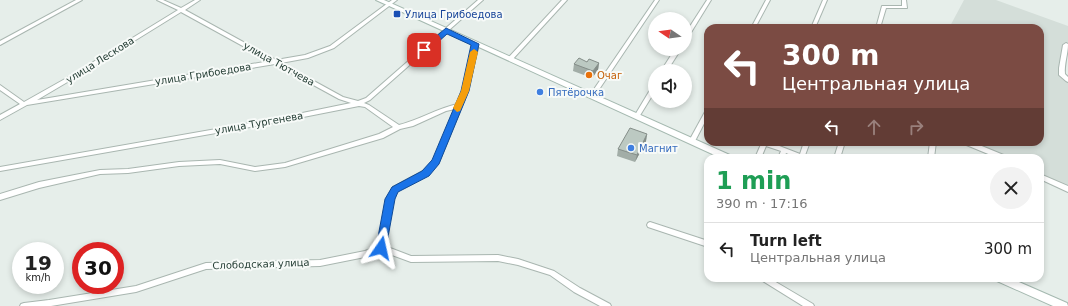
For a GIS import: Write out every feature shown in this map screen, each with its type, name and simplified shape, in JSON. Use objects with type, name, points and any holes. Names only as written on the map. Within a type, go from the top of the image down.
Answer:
[{"type":"street","points":[[0,43],[80,0]]},
{"type":"street","name":"улица Тютчева","points":[[159,0],[181,10],[341,98],[367,106],[398,127]]},
{"type":"street","name":"улица Лескова","points":[[0,118],[23,104],[44,94],[198,0]]},
{"type":"street","points":[[379,0],[720,154]]},
{"type":"street","name":"улица Грибоедова","points":[[23,104],[306,57],[332,47],[396,0]]},
{"type":"street","name":"улица Тургенева","points":[[0,170],[273,121],[357,104],[368,99],[481,0]]},
{"type":"street","points":[[510,59],[565,0]]},
{"type":"street","points":[[592,96],[657,0]]},
{"type":"street","points":[[692,27],[709,0]]},
{"type":"street","points":[[755,24],[768,0]]},
{"type":"street","points":[[815,24],[825,0]]},
{"type":"street","points":[[879,24],[884,7],[905,7],[904,0]]},
{"type":"street","points":[[476,44],[465,91],[436,162],[425,173],[395,189],[390,199],[381,248],[411,259],[498,258],[518,262],[552,274],[577,290],[607,306]]},
{"type":"street","points":[[1066,45],[1061,67],[1062,75],[1068,80]]},
{"type":"street","points":[[0,87],[23,104]]},
{"type":"street","points":[[636,116],[648,97]]},
{"type":"street","points":[[0,197],[39,185],[100,172],[128,171],[179,164],[220,162],[255,169],[286,164],[381,136],[398,127],[411,124],[446,109],[459,106]]},
{"type":"street","points":[[692,141],[704,118]]},
{"type":"street","points":[[774,146],[794,154]]},
{"type":"street","points":[[976,146],[994,154]]},
{"type":"street","points":[[782,154],[784,150]]},
{"type":"street","points":[[1044,178],[1068,188]]},
{"type":"street","points":[[650,226],[704,243]]},
{"type":"street","name":"Слободская улица","points":[[24,306],[136,289],[206,266],[320,263],[365,254],[381,248]]},
{"type":"street","points":[[770,282],[810,306]]},
{"type":"street","points":[[1009,282],[1064,306]]},
{"type":"shaded area","points":[[964,0],[996,0],[1068,26],[1068,47],[1065,76],[1068,78],[1068,192],[1044,181],[1044,154],[986,154],[968,146],[1044,146],[1044,24],[951,24]]},
{"type":"building","points":[[579,58],[587,62],[589,59],[599,63],[593,71],[574,64]]},
{"type":"building","name":"Магнит","points":[[630,128],[647,134],[637,155],[618,149]]},
{"type":"slow traffic","points":[[457,108],[465,91],[474,52]]},
{"type":"place","name":"Улица Грибоедова","points":[[397,14]]},
{"type":"place","name":"Очаг","points":[[589,75]]},
{"type":"place","name":"Пятёрочка","points":[[540,92]]},
{"type":"place","name":"Магнит","points":[[631,148]]},
{"type":"route","points":[[381,248],[390,199],[395,189],[425,173],[436,162],[465,91],[476,44],[446,30],[424,50]]}]
